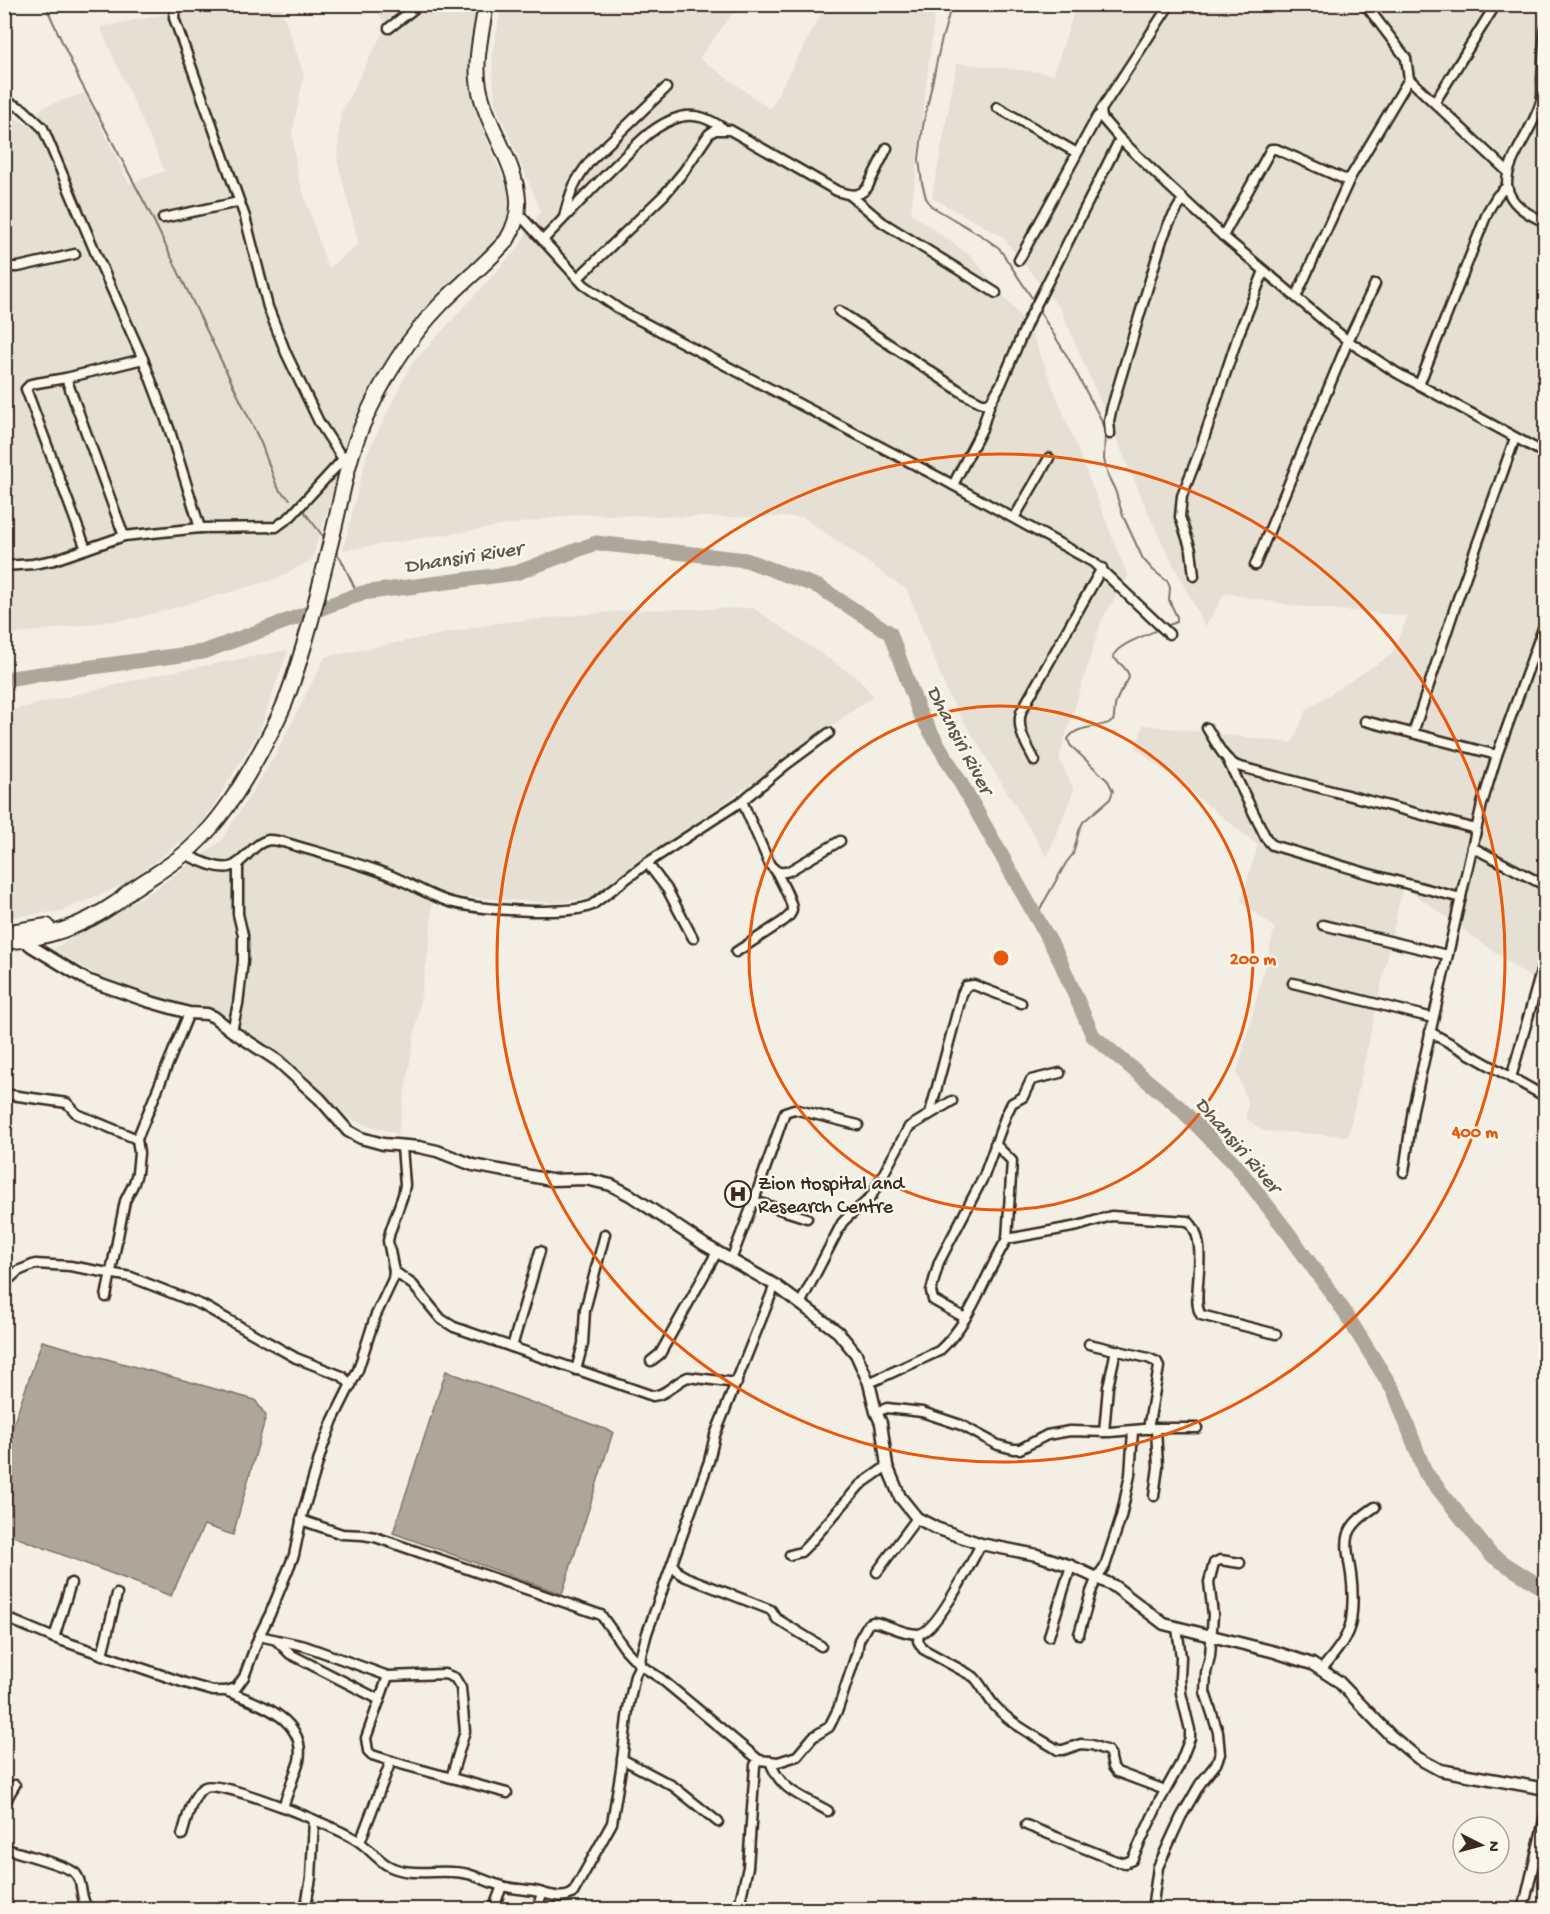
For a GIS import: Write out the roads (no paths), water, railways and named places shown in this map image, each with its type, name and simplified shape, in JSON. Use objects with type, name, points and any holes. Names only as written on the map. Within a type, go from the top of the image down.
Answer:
[{"type":"main road","points":[[4,942],[15,935],[61,921],[129,892],[184,854],[208,832],[222,815],[276,722],[294,675],[317,597],[344,483],[348,454],[374,401],[414,336],[442,304],[507,240],[518,213],[516,187],[490,121],[479,85],[478,52],[486,4]]},
{"type":"street","points":[[4,566],[54,560],[124,536],[200,528],[276,526],[291,516],[348,454],[319,422],[286,353],[268,307],[239,202],[174,18],[177,4]]},
{"type":"street","points":[[389,28],[420,4]]},
{"type":"street","points":[[1019,260],[1101,110],[1170,4]]},
{"type":"street","points":[[1296,297],[1350,178],[1408,79],[1406,57],[1365,4]]},
{"type":"street","points":[[1371,12],[1377,4]]},
{"type":"street","points":[[1435,102],[1496,4]]},
{"type":"street","points":[[1545,28],[1543,102],[1508,172],[1506,187],[1517,206],[1545,222]]},
{"type":"street","points":[[1408,79],[1508,172]]},
{"type":"street","points":[[564,218],[572,187],[582,171],[666,88]]},
{"type":"street","points":[[4,100],[23,109],[43,128],[143,359],[169,428],[200,528]]},
{"type":"street","points":[[997,107],[1077,153]]},
{"type":"street","points":[[1100,114],[1120,139],[1222,236],[1348,341],[1372,358],[1419,385],[1545,454]]},
{"type":"street","points":[[543,240],[651,131],[681,117],[693,116],[706,117],[723,129]]},
{"type":"street","points":[[578,278],[665,195],[708,134],[715,130],[730,130],[837,191],[849,195],[863,192],[887,148]]},
{"type":"street","points":[[953,485],[982,429],[990,403],[1001,384],[1028,321],[1120,139]]},
{"type":"street","points":[[1222,236],[1271,149],[1276,149],[1344,179],[1350,178]]},
{"type":"street","points":[[1419,385],[1488,210],[1506,187]]},
{"type":"street","points":[[849,195],[882,222],[996,292]]},
{"type":"street","points":[[1110,434],[1109,421],[1112,407],[1162,240],[1183,199]]},
{"type":"street","points":[[163,218],[239,202]]},
{"type":"street","points":[[518,213],[584,285],[622,311],[1094,562],[1169,634]]},
{"type":"street","points":[[4,267],[18,267],[75,254]]},
{"type":"street","points":[[1194,576],[1191,550],[1182,526],[1180,507],[1186,483],[1200,450],[1238,336],[1264,271]]},
{"type":"street","points":[[1255,565],[1348,341],[1375,284]]},
{"type":"street","points":[[839,311],[966,395],[982,403],[990,403]]},
{"type":"street","points":[[86,549],[26,393],[27,386],[143,359]]},
{"type":"street","points":[[66,378],[124,536]]},
{"type":"street","points":[[1413,733],[1515,438]]},
{"type":"street","points":[[1014,518],[1049,458]]},
{"type":"street","points":[[1035,761],[1021,733],[1018,721],[1021,712],[1102,568]]},
{"type":"street","points":[[1404,1172],[1408,1140],[1430,1032],[1476,829],[1497,755],[1545,620]]},
{"type":"street","points":[[1365,721],[1497,755]]},
{"type":"street","points":[[1208,728],[1228,760],[1266,838],[1272,845],[1461,898]]},
{"type":"street","points":[[184,854],[219,867],[229,867],[238,863],[257,845],[269,840],[283,842],[392,876],[449,902],[482,908],[553,910],[584,908],[592,905],[647,863],[742,801],[829,733]]},
{"type":"street","points":[[1228,760],[1237,766],[1476,829]]},
{"type":"street","points":[[736,952],[789,917],[792,912],[790,902],[776,871],[770,865],[742,801]]},
{"type":"street","points":[[776,871],[782,873],[789,871],[840,841]]},
{"type":"street","points":[[1472,848],[1545,886]]},
{"type":"street","points":[[232,1031],[243,961],[243,935],[238,914],[238,863]]},
{"type":"street","points":[[647,863],[667,889],[693,938]]},
{"type":"street","points":[[1323,925],[1447,955]]},
{"type":"street","points":[[15,935],[87,980],[147,1001],[189,1013],[207,1014],[214,1017],[278,1060],[320,1099],[348,1131],[361,1138],[402,1147],[419,1147],[474,1165],[551,1180],[586,1179],[611,1185],[717,1252],[775,1285],[838,1332],[856,1354],[869,1383],[881,1423],[887,1466],[900,1497],[917,1518],[936,1528],[981,1544],[1037,1555],[1097,1577],[1114,1586],[1164,1624],[1275,1652],[1312,1664],[1338,1681],[1390,1735],[1429,1765],[1440,1770],[1545,1789]]},
{"type":"street","points":[[1510,1078],[1545,954]]},
{"type":"street","points":[[1293,983],[1433,1018]]},
{"type":"street","points":[[930,1113],[966,986],[974,985],[1022,1003]]},
{"type":"street","points":[[106,1297],[125,1201],[137,1173],[139,1154],[137,1139],[189,1013]]},
{"type":"street","points":[[1430,1032],[1545,1097]]},
{"type":"street","points":[[965,1318],[933,1300],[931,1291],[939,1262],[984,1176],[1005,1115],[1012,1103],[1023,1097],[1031,1080],[1060,1073]]},
{"type":"street","points":[[4,1094],[67,1103],[77,1114],[137,1139]]},
{"type":"street","points":[[800,1304],[842,1223],[872,1195],[909,1127],[952,1101]]},
{"type":"street","points":[[731,1260],[785,1112],[794,1109],[858,1125]]},
{"type":"street","points":[[869,1383],[939,1351],[948,1343],[965,1318],[1007,1239],[1012,1161],[995,1144]]},
{"type":"street","points":[[4,1617],[54,1638],[185,1683],[213,1691],[236,1688],[244,1677],[258,1636],[270,1614],[294,1555],[301,1520],[322,1449],[333,1420],[362,1360],[375,1317],[394,1271],[388,1241],[405,1185],[402,1147]]},
{"type":"street","points":[[754,1201],[807,1218]]},
{"type":"street","points":[[1007,1239],[1084,1225],[1111,1216],[1188,1221],[1192,1226],[1199,1253],[1197,1305],[1201,1315],[1276,1334]]},
{"type":"street","points":[[576,1370],[583,1344],[585,1310],[605,1233]]},
{"type":"street","points":[[512,1347],[540,1251]]},
{"type":"street","points":[[651,1361],[660,1354],[717,1252]]},
{"type":"street","points":[[4,1284],[18,1271],[35,1264],[110,1272],[153,1284],[202,1305],[296,1358],[342,1376],[351,1385]]},
{"type":"street","points":[[394,1271],[412,1286],[441,1319],[454,1327],[653,1396],[663,1394],[688,1377],[737,1383]]},
{"type":"street","points":[[182,1835],[194,1798],[204,1787],[211,1786],[283,1808],[330,1826],[360,1842],[386,1865],[395,1868],[422,1872],[452,1871],[502,1886],[569,1896],[577,1888],[612,1823],[628,1709],[647,1633],[709,1461],[716,1435],[775,1285]]},
{"type":"street","points":[[1089,1344],[1154,1359],[1157,1362],[1152,1428],[1158,1467],[1154,1496]]},
{"type":"street","points":[[1104,1432],[1108,1387],[1116,1350]]},
{"type":"street","points":[[876,1412],[887,1408],[922,1412],[961,1425],[998,1445],[1012,1449],[1020,1449],[1058,1432],[1197,1428]]},
{"type":"street","points":[[1079,1634],[1091,1592],[1097,1577],[1105,1566],[1114,1541],[1126,1498],[1133,1431]]},
{"type":"street","points":[[790,1555],[801,1552],[860,1485],[887,1466]]},
{"type":"street","points":[[1322,1669],[1342,1641],[1351,1621],[1351,1576],[1347,1552],[1349,1532],[1360,1517],[1375,1507]]},
{"type":"street","points":[[877,1572],[917,1518]]},
{"type":"street","points":[[301,1520],[342,1534],[363,1534],[375,1537],[601,1615],[625,1650],[640,1665],[660,1678],[759,1760],[778,1762],[797,1756],[813,1737],[829,1727],[838,1710],[859,1640],[867,1624],[873,1622],[898,1631],[924,1633],[943,1611],[981,1544]]},
{"type":"street","points":[[1152,1910],[1158,1867],[1181,1817],[1200,1784],[1216,1764],[1220,1754],[1218,1732],[1204,1692],[1212,1606],[1209,1589],[1215,1563],[1220,1560],[1240,1563]]},
{"type":"street","points":[[672,1564],[679,1573],[686,1577],[771,1610],[782,1622],[821,1646]]},
{"type":"street","points":[[1049,1636],[1071,1566]]},
{"type":"street","points":[[54,1638],[71,1583]]},
{"type":"street","points":[[102,1655],[117,1594]]},
{"type":"street","points":[[1026,1825],[1125,1863],[1132,1860],[1179,1766],[1190,1738],[1181,1693],[1181,1629]]},
{"type":"street","points":[[919,1634],[918,1641],[923,1649],[974,1677],[980,1682],[997,1708],[1018,1725],[1058,1750],[1081,1744],[1108,1751],[1117,1772],[1165,1790]]},
{"type":"street","points":[[258,1636],[305,1646],[388,1676],[445,1674],[451,1676],[459,1682],[461,1688],[465,1731],[451,1778]]},
{"type":"street","points":[[276,1640],[290,1654],[380,1700]]},
{"type":"street","points":[[388,1676],[366,1738],[366,1747],[372,1755],[507,1793]]},
{"type":"street","points":[[226,1691],[268,1707],[297,1737],[299,1761],[283,1808]]},
{"type":"street","points":[[622,1760],[673,1786],[718,1822]]},
{"type":"street","points":[[738,1910],[748,1867],[755,1765],[759,1760]]},
{"type":"street","points":[[360,1842],[391,1761]]},
{"type":"street","points":[[770,1761],[781,1783],[828,1811]]},
{"type":"street","points":[[4,1807],[15,1785]]},
{"type":"street","points":[[1523,1910],[1545,1812]]},
{"type":"street","points":[[305,1910],[313,1859],[314,1820]]},
{"type":"street","points":[[4,1848],[65,1867],[74,1872],[79,1881],[84,1908]]},
{"type":"street","points":[[493,1910],[502,1886]]},
{"type":"street","points":[[537,1910],[542,1893]]},
{"type":"waterway","points":[[45,4],[78,77],[150,213],[261,443],[276,484],[280,491],[290,499]]},
{"type":"waterway","points":[[952,4],[941,42],[923,126],[919,159],[926,198],[931,206],[999,248],[1034,301]]},
{"type":"waterway","points":[[1038,309],[1067,356],[1101,419],[1105,434],[1104,459],[1108,476],[1143,559],[1168,582],[1169,600],[1177,622],[1166,626]]},
{"type":"waterway","points":[[302,509],[326,540]]},
{"type":"waterway","name":"Dhansiri River","points":[[4,679],[203,652],[362,593],[516,573],[596,543],[746,560],[819,587],[890,633],[919,712],[1058,956],[1093,1036],[1179,1107],[1235,1164],[1342,1308],[1395,1393],[1425,1472],[1491,1555],[1546,1590]]},
{"type":"waterway","points":[[335,551],[358,595]]},
{"type":"waterway","points":[[1036,916],[1073,854],[1083,822],[1110,799],[1113,791],[1108,781],[1070,745],[1068,739],[1077,731],[1113,721],[1116,702],[1129,675],[1127,670],[1113,657],[1115,652],[1126,644],[1161,628]]},
{"type":"place","name":"Zion Hospital and Research Centre","points":[[738,1194]]}]
